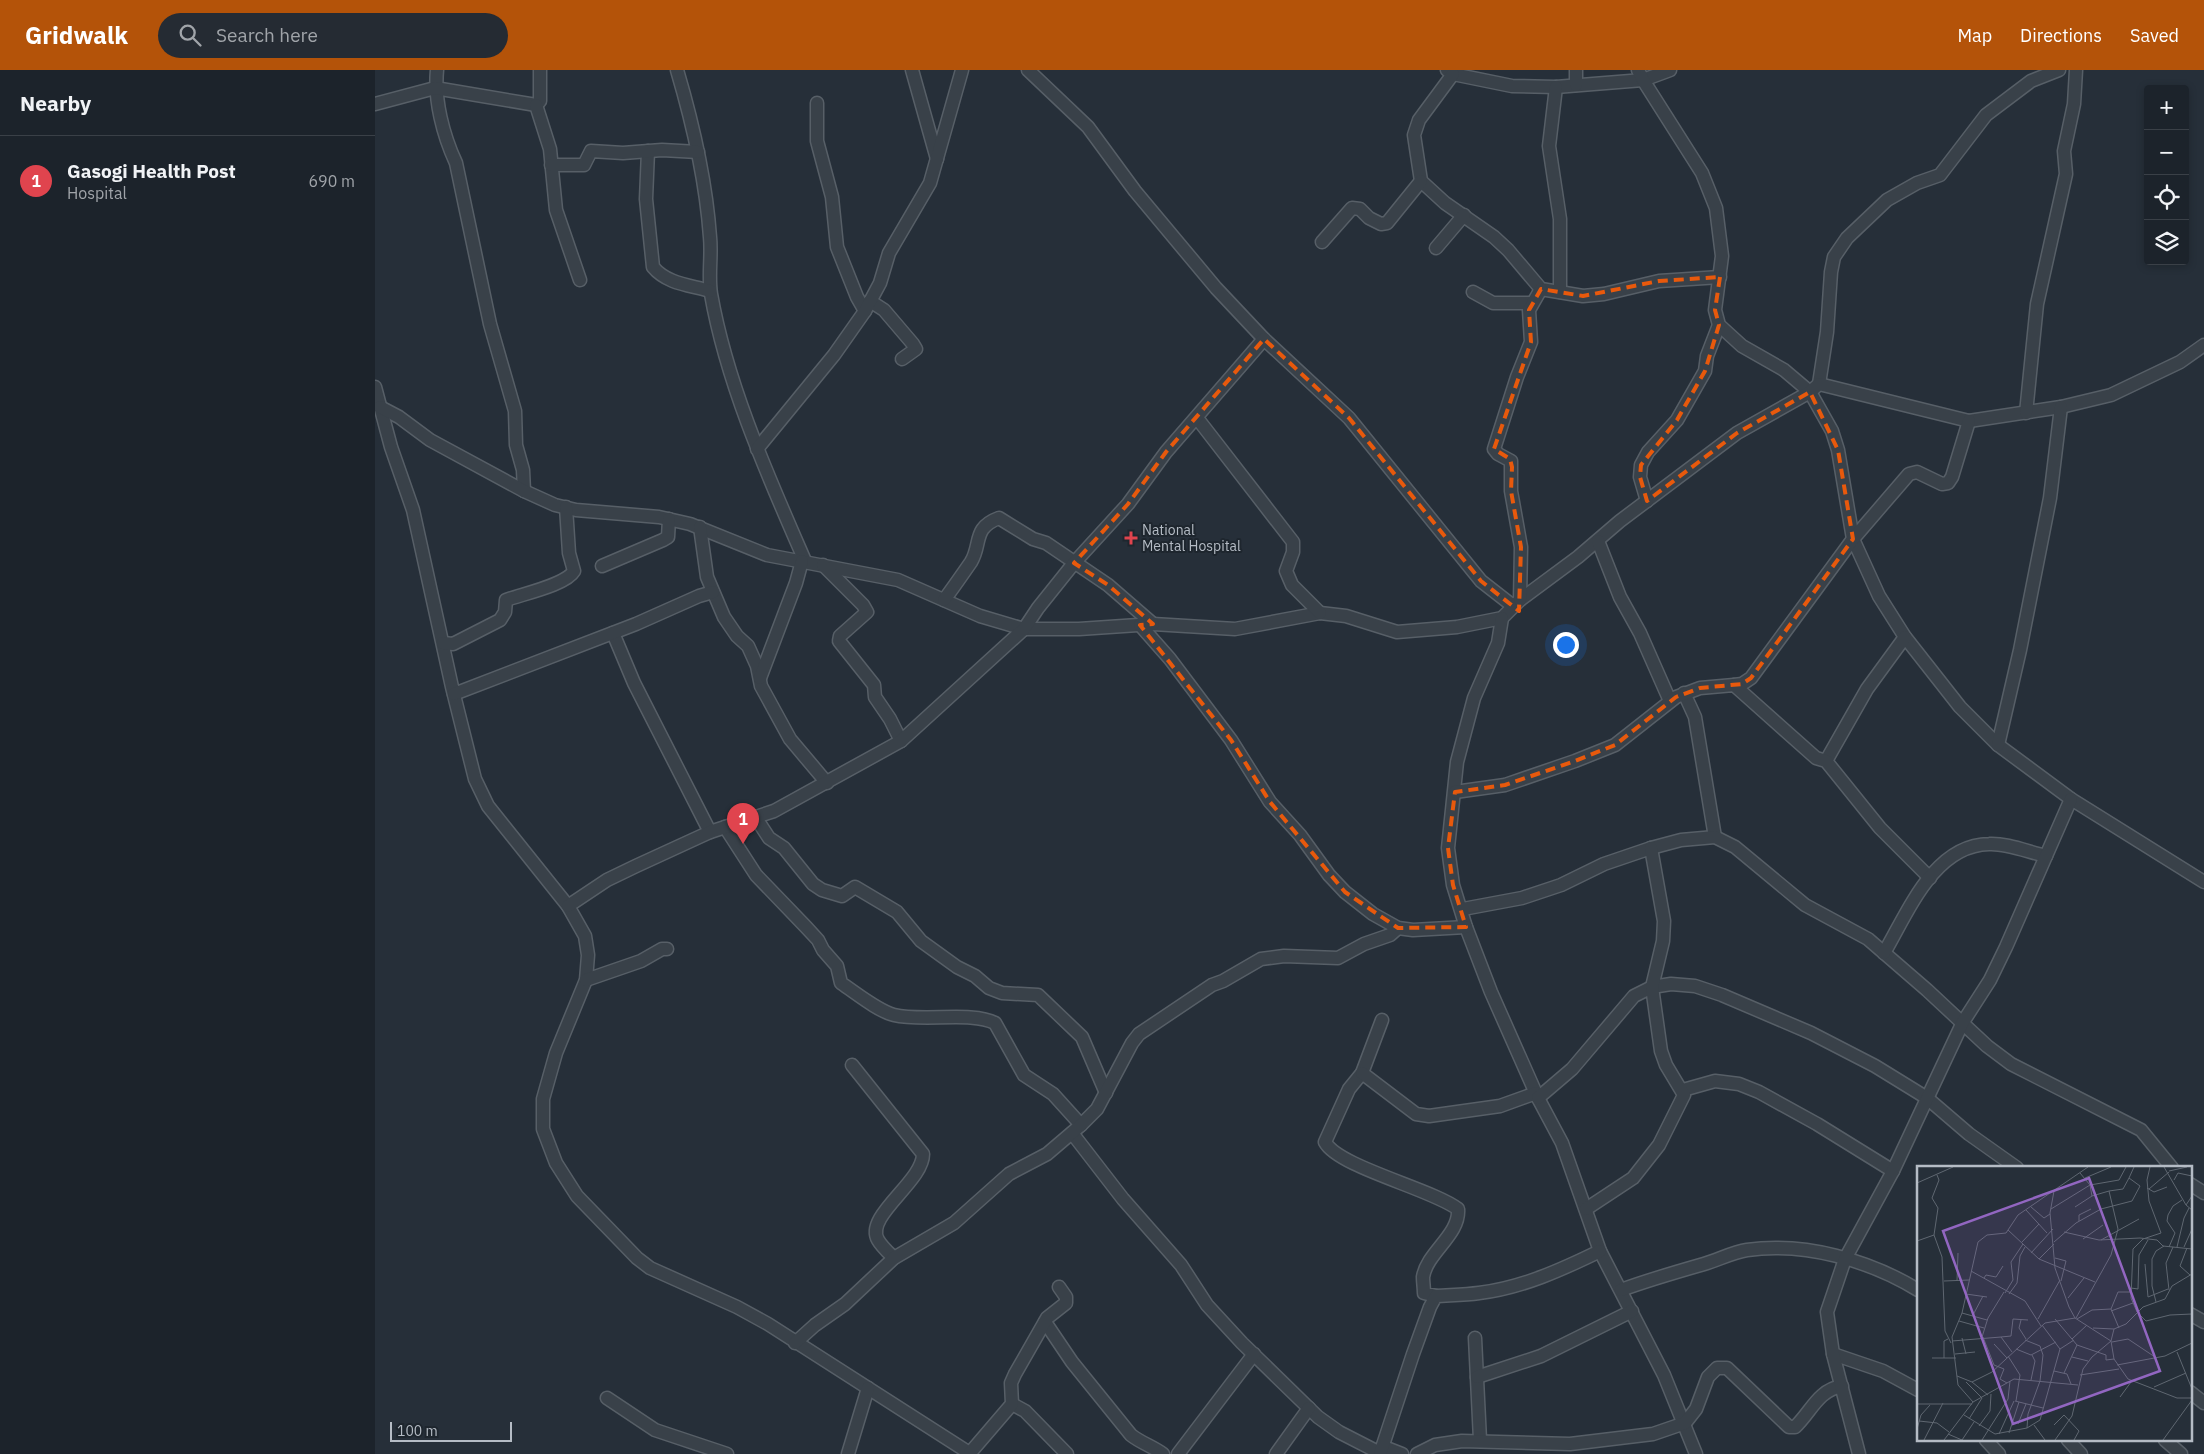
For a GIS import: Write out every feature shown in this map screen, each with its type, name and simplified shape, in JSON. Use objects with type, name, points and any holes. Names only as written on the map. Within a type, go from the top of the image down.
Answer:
[{"type":"street","points":[[437,70],[435,88],[448,147],[456,163],[490,324],[515,411],[516,445],[523,470],[523,491]]},
{"type":"street","points":[[536,105],[540,101],[540,70]]},
{"type":"street","points":[[677,70],[698,152],[710,238],[710,291],[727,361],[757,449],[803,561],[760,678]]},
{"type":"street","points":[[911,70],[937,159]]},
{"type":"street","points":[[757,449],[834,355],[868,306],[880,284],[889,253],[930,183],[962,70]]},
{"type":"street","points":[[1028,70],[1088,127],[1135,191],[1216,288],[1264,339],[1349,418],[1481,581],[1516,603]]},
{"type":"street","points":[[1576,70],[1576,85]]},
{"type":"street","points":[[1670,70],[1556,87],[1512,86],[1450,72],[1419,120],[1415,136],[1421,181],[1430,192],[1465,215],[1508,250],[1541,289],[1583,296],[1604,294],[1659,281],[1720,277]]},
{"type":"street","points":[[2059,70],[2031,82],[1986,115],[1940,175],[1917,183],[1887,200],[1847,238],[1834,257],[1831,272],[1827,332],[1815,388],[1838,450],[1853,539],[1879,596],[1905,637],[1960,707],[1998,745],[2071,799],[2204,882]]},
{"type":"street","points":[[2026,413],[2037,304],[2066,174],[2064,150],[2074,104],[2076,70]]},
{"type":"street","points":[[1641,75],[1702,173],[1716,208],[1722,256],[1715,310],[1719,325],[1742,346],[1815,388],[1969,421],[2061,407],[2111,395],[2180,362],[2204,345]]},
{"type":"street","points":[[1556,87],[1549,146],[1559,219],[1560,292]]},
{"type":"street","points":[[375,104],[435,88],[536,105]]},
{"type":"street","points":[[817,103],[817,141],[832,197],[837,247],[857,296],[868,306],[884,310],[913,344],[914,352],[902,359]]},
{"type":"street","points":[[536,105],[549,149],[556,210],[580,280]]},
{"type":"street","points":[[551,166],[584,165],[591,151],[623,153],[648,151],[698,152]]},
{"type":"street","points":[[648,151],[646,199],[653,267],[659,274],[671,281],[710,291]]},
{"type":"street","points":[[1322,242],[1352,208],[1360,209],[1369,218],[1381,224],[1387,223],[1421,181]]},
{"type":"street","points":[[1436,248],[1465,215]]},
{"type":"street","points":[[1516,603],[1521,547],[1511,491],[1512,467],[1511,461],[1498,454],[1494,449],[1531,342],[1531,303],[1541,289]]},
{"type":"street","points":[[1473,292],[1493,303],[1531,303]]},
{"type":"street","points":[[1647,501],[1640,477],[1641,465],[1648,452],[1677,420],[1705,371],[1707,356],[1719,325]]},
{"type":"street","points":[[568,906],[607,880],[710,832],[774,812],[901,741],[1024,629],[1038,608],[1074,563],[1128,504],[1166,452],[1264,339]]},
{"type":"street","points":[[375,387],[391,447],[413,510],[475,779],[488,806],[568,906],[585,936],[588,955],[586,980],[557,1053],[543,1099],[543,1129],[563,1176],[601,1223],[650,1268],[737,1307],[768,1324],[971,1454],[1012,1404],[1011,1383],[1047,1318],[1066,1303],[1066,1297],[1059,1287]]},
{"type":"street","points":[[1697,1454],[1685,1423],[1632,1311],[1600,1251],[1562,1143],[1537,1096],[1506,1028],[1466,927],[1463,909],[1453,885],[1448,848],[1457,762],[1474,698],[1498,642],[1502,618],[1516,603],[1737,433],[1815,388]]},
{"type":"street","points":[[380,407],[399,417],[430,440],[523,491],[565,507],[601,514],[669,519],[700,527],[767,555],[898,580],[980,616],[1024,629],[1079,629],[1140,624],[1235,628],[1319,613],[1345,616],[1397,632],[1457,627],[1502,618]]},
{"type":"street","points":[[1998,745],[2020,650],[2050,498],[2061,407]]},
{"type":"street","points":[[1197,418],[1293,542],[1293,552],[1286,571],[1292,585],[1319,613]]},
{"type":"street","points":[[1455,792],[1505,785],[1615,745],[1670,701],[1684,693],[1700,688],[1742,684],[1751,678],[1853,539],[1909,474],[1917,472],[1943,484],[1948,483],[1952,477],[1969,421]]},
{"type":"street","points":[[443,643],[453,644],[500,620],[505,612],[506,600],[559,582],[572,575],[574,571],[569,553],[565,507]]},
{"type":"street","points":[[944,600],[972,560],[976,551],[977,537],[992,520],[999,518],[1033,539],[1046,543],[1108,585],[1153,624]]},
{"type":"street","points":[[602,566],[668,537],[669,519]]},
{"type":"street","points":[[700,527],[707,577],[729,626],[748,646],[760,678],[761,686],[790,739],[827,782]]},
{"type":"street","points":[[1598,541],[1620,597],[1640,633],[1670,701]]},
{"type":"street","points":[[823,565],[863,605],[867,612],[840,636],[839,641],[874,685],[875,697],[890,719],[901,741]]},
{"type":"street","points":[[454,694],[613,633],[713,592]]},
{"type":"street","points":[[1140,624],[1231,740],[1270,802],[1300,835],[1329,875],[1363,906],[1398,928],[1413,930],[1466,927]]},
{"type":"street","points":[[613,633],[635,683],[710,832]]},
{"type":"street","points":[[1826,761],[1867,689],[1905,637]]},
{"type":"street","points":[[1734,685],[1816,758],[1826,761],[1880,828],[1930,878]]},
{"type":"street","points":[[1695,716],[1700,688]]},
{"type":"street","points":[[1684,693],[1695,716],[1715,837]]},
{"type":"street","points":[[1859,1454],[1833,1354],[1827,1312],[1845,1259],[1893,1171],[1963,1022],[1994,972],[2071,799]]},
{"type":"street","points":[[756,818],[769,838],[784,848],[797,866],[822,890],[842,896],[855,887],[897,912],[921,941],[957,967],[975,976],[989,988],[1001,993],[1038,995],[1082,1037],[1106,1094]]},
{"type":"street","points":[[725,827],[756,875],[818,940],[823,950],[837,966],[841,983],[885,1012],[894,1015],[934,1019],[981,1019],[995,1023],[1024,1075],[1053,1094],[1123,1199],[1181,1266],[1207,1305],[1309,1408],[1339,1432],[1381,1451],[1402,1454]]},
{"type":"street","points":[[1463,909],[1522,898],[1561,885],[1604,864],[1651,848],[1681,840],[1715,837],[1735,847],[1805,905],[1868,939],[1963,1022],[1987,1046],[2011,1064],[2141,1130],[2156,1145],[2159,1163]]},
{"type":"street","points":[[1884,953],[1930,878],[1955,852],[1967,847],[1990,843],[2046,856]]},
{"type":"street","points":[[1586,1209],[1633,1178],[1659,1145],[1680,1107],[1683,1090],[1667,1066],[1661,1051],[1652,987],[1663,941],[1664,921],[1651,848]]},
{"type":"street","points":[[795,1343],[815,1325],[845,1304],[894,1258],[954,1223],[1009,1174],[1047,1154],[1077,1129],[1097,1109],[1132,1043],[1139,1034],[1212,985],[1223,982],[1261,958],[1284,956],[1338,958],[1364,944],[1390,935],[1398,928]]},
{"type":"street","points":[[586,980],[667,949]]},
{"type":"street","points":[[1361,1073],[1416,1114],[1429,1116],[1500,1106],[1537,1096],[1572,1069],[1635,996],[1652,987],[1671,984],[1687,986],[1722,995],[1827,1042],[1875,1066],[1927,1098],[1969,1134],[2014,1166]]},
{"type":"street","points":[[1382,1020],[1361,1073],[1349,1089],[1325,1142],[1328,1148],[1350,1161],[1458,1209],[1458,1215],[1452,1230],[1428,1265],[1423,1276],[1424,1293],[1436,1296],[1480,1293],[1556,1272],[1600,1251]]},
{"type":"street","points":[[852,1065],[923,1154],[923,1164],[919,1172],[885,1211],[876,1229],[877,1240],[894,1258]]},
{"type":"street","points":[[1683,1090],[1715,1081],[1726,1080],[1746,1087],[1817,1124],[1893,1171]]},
{"type":"street","points":[[2191,1185],[2204,1193]]},
{"type":"street","points":[[1621,1290],[1651,1278],[1747,1250],[1807,1251],[1854,1260],[1889,1274],[1917,1289]]},
{"type":"street","points":[[1381,1451],[1413,1354],[1436,1296]]},
{"type":"street","points":[[1477,1377],[1541,1356],[1632,1311]]},
{"type":"street","points":[[2191,1315],[2204,1322]]},
{"type":"street","points":[[1045,1322],[1072,1362],[1131,1435],[1163,1454]]},
{"type":"street","points":[[1475,1338],[1480,1440]]},
{"type":"street","points":[[1178,1454],[1254,1354]]},
{"type":"street","points":[[1833,1354],[1883,1371],[1917,1389]]},
{"type":"street","points":[[1417,1454],[1435,1445],[1480,1440],[1569,1444],[1653,1434],[1685,1423],[1696,1408],[1708,1377],[1717,1368],[1727,1368],[1789,1427],[1795,1427],[1825,1392],[1842,1386]]},
{"type":"street","points":[[848,1454],[868,1388]]},
{"type":"street","points":[[2191,1393],[2204,1404]]},
{"type":"street","points":[[607,1398],[655,1430],[727,1454]]},
{"type":"street","points":[[1012,1404],[1025,1411],[1067,1454]]},
{"type":"street","points":[[1276,1454],[1309,1408]]},
{"type":"street","points":[[1987,1442],[1999,1454]]},
{"type":"street","points":[[2070,1442],[2081,1454]]},
{"type":"street","points":[[2167,1442],[2181,1454]]},
{"type":"highlighted area","points":[[1720,277],[1715,310],[1719,325],[1705,371],[1677,420],[1641,465],[1640,477],[1647,501],[1737,433],[1810,392],[1838,450],[1853,539],[1751,678],[1742,684],[1700,688],[1676,697],[1615,745],[1575,761],[1505,785],[1455,792],[1448,848],[1453,885],[1466,927],[1398,928],[1345,892],[1270,802],[1231,740],[1140,625],[1153,624],[1108,585],[1074,563],[1128,504],[1166,452],[1264,339],[1349,418],[1481,581],[1519,611],[1521,547],[1511,491],[1512,467],[1510,459],[1494,449],[1531,342],[1529,310],[1541,289],[1583,296],[1659,281]]},
{"type":"place","name":"National Mental Hospital","points":[[1131,538]]},
{"type":"place","name":"Gasogi Health Post","points":[[743,844]]}]
